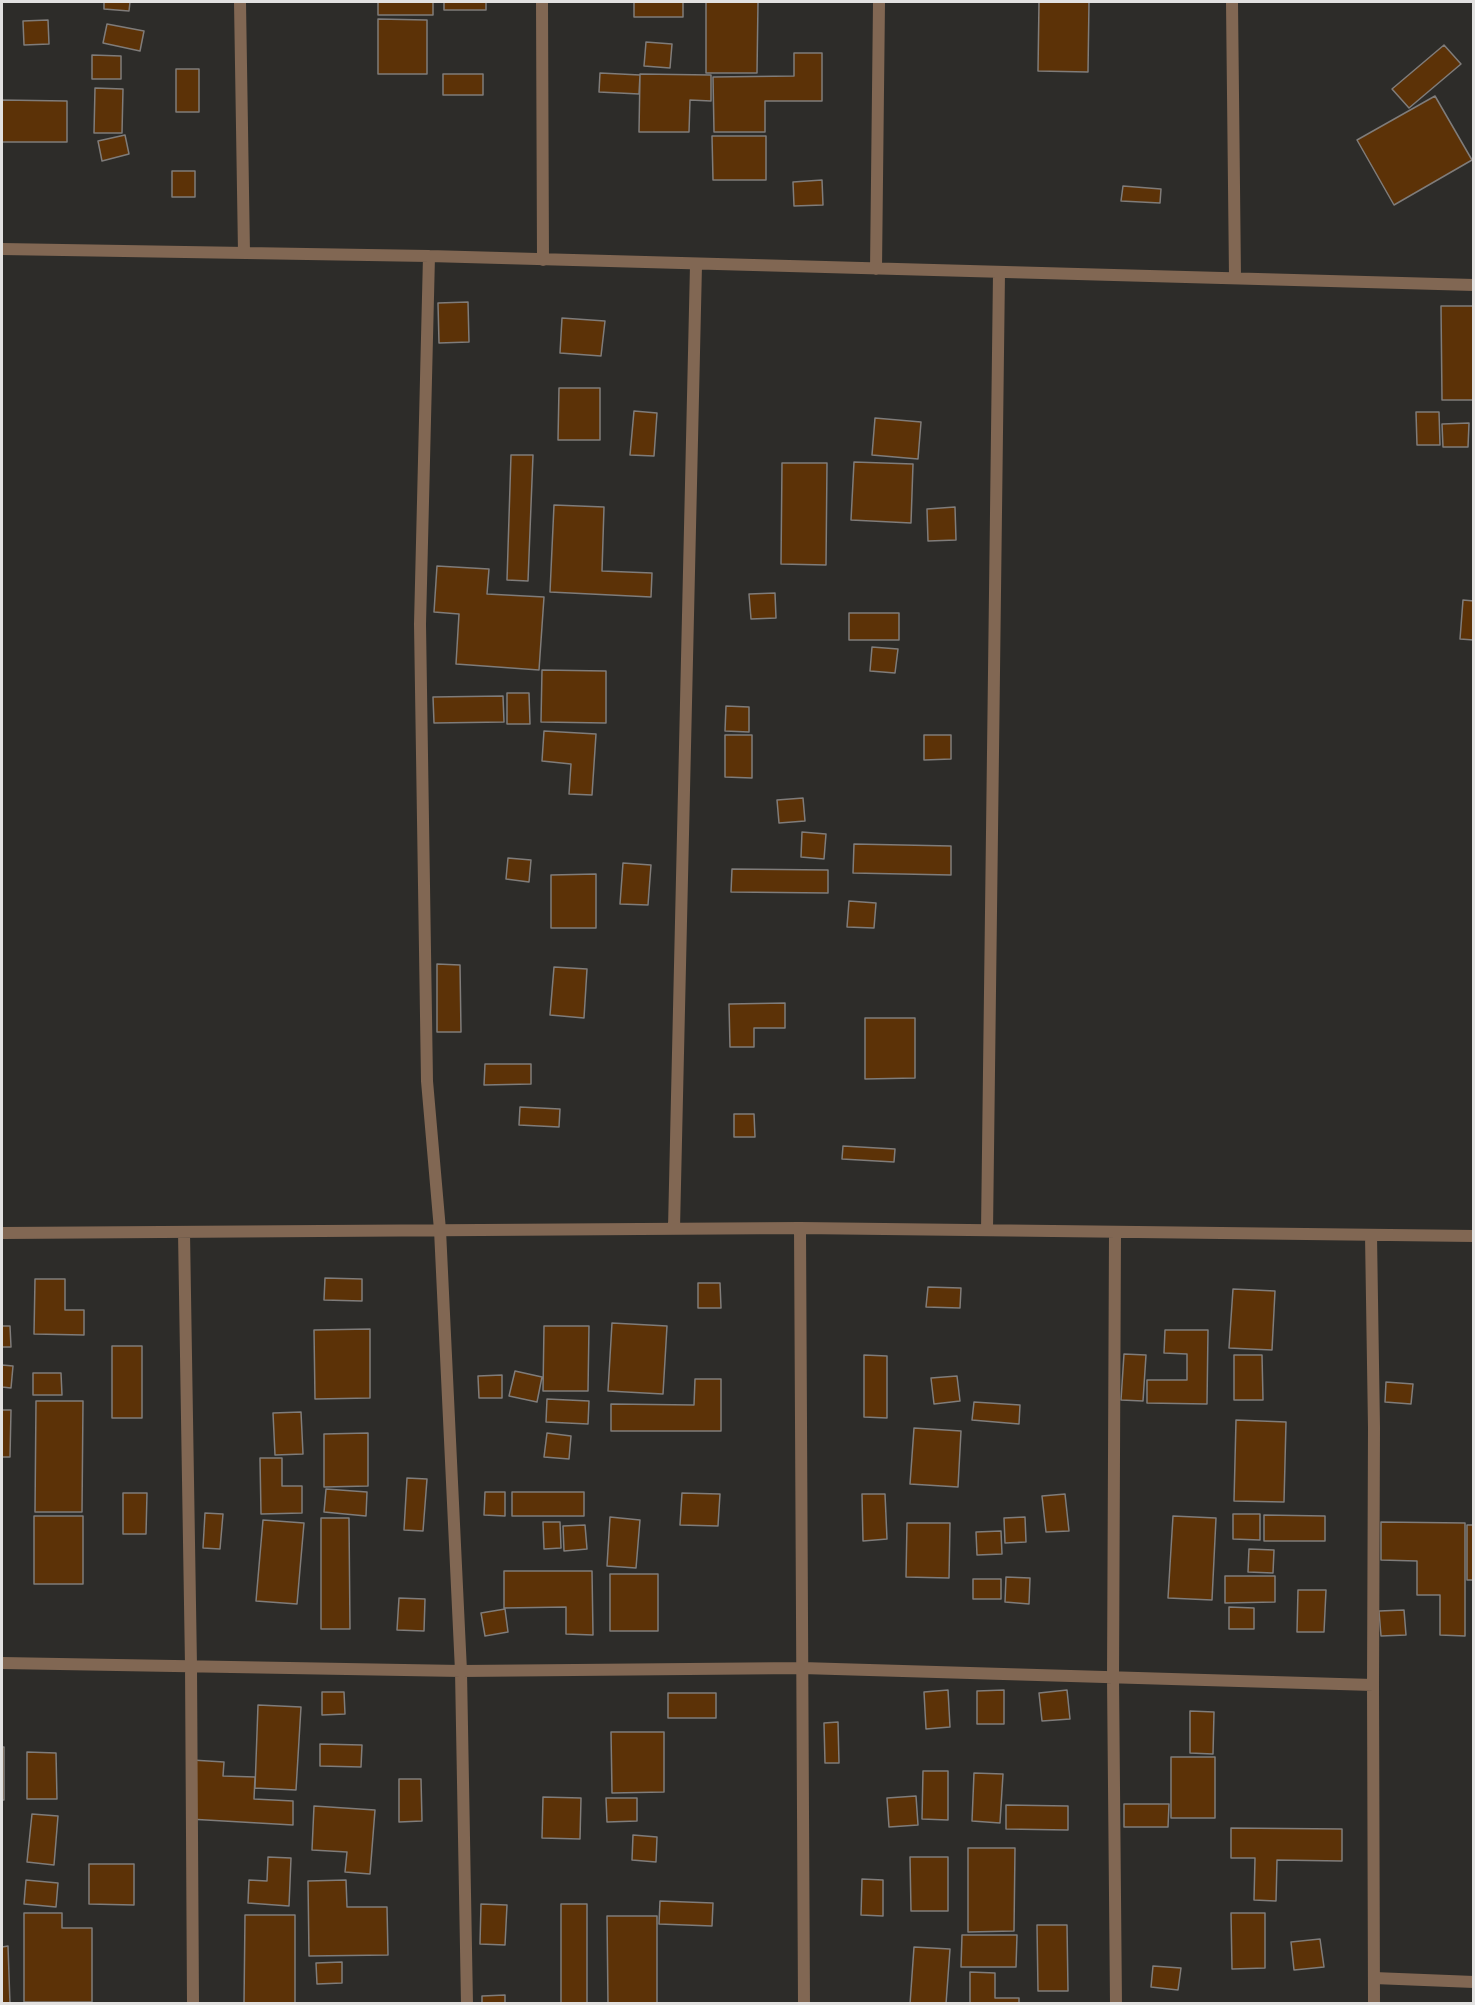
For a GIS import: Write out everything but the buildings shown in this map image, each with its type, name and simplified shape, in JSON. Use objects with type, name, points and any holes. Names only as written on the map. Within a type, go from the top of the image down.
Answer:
[{"type":"street","points":[[240,2],[244,253]]},
{"type":"street","points":[[542,2],[543,260]]},
{"type":"street","points":[[876,269],[879,2]]},
{"type":"street","points":[[1232,2],[1235,278]]},
{"type":"street","points":[[2,249],[429,256],[1473,285]]},
{"type":"street","points":[[429,256],[420,624],[427,1081],[440,1230],[461,1671],[467,2004]]},
{"type":"street","points":[[674,1228],[696,265]]},
{"type":"street","points":[[987,1230],[999,273]]},
{"type":"street","points":[[800,1228],[804,2004]]},
{"type":"street","points":[[2,1233],[800,1228],[1473,1236]]},
{"type":"street","points":[[184,1232],[193,2004]]},
{"type":"street","points":[[1115,1232],[1113,1678],[1116,2004]]},
{"type":"street","points":[[1371,1235],[1374,1428],[1374,2004]]},
{"type":"street","points":[[2,1664],[461,1671],[802,1668],[1373,1684]]},
{"type":"street","points":[[1374,1978],[1473,1982]]}]
